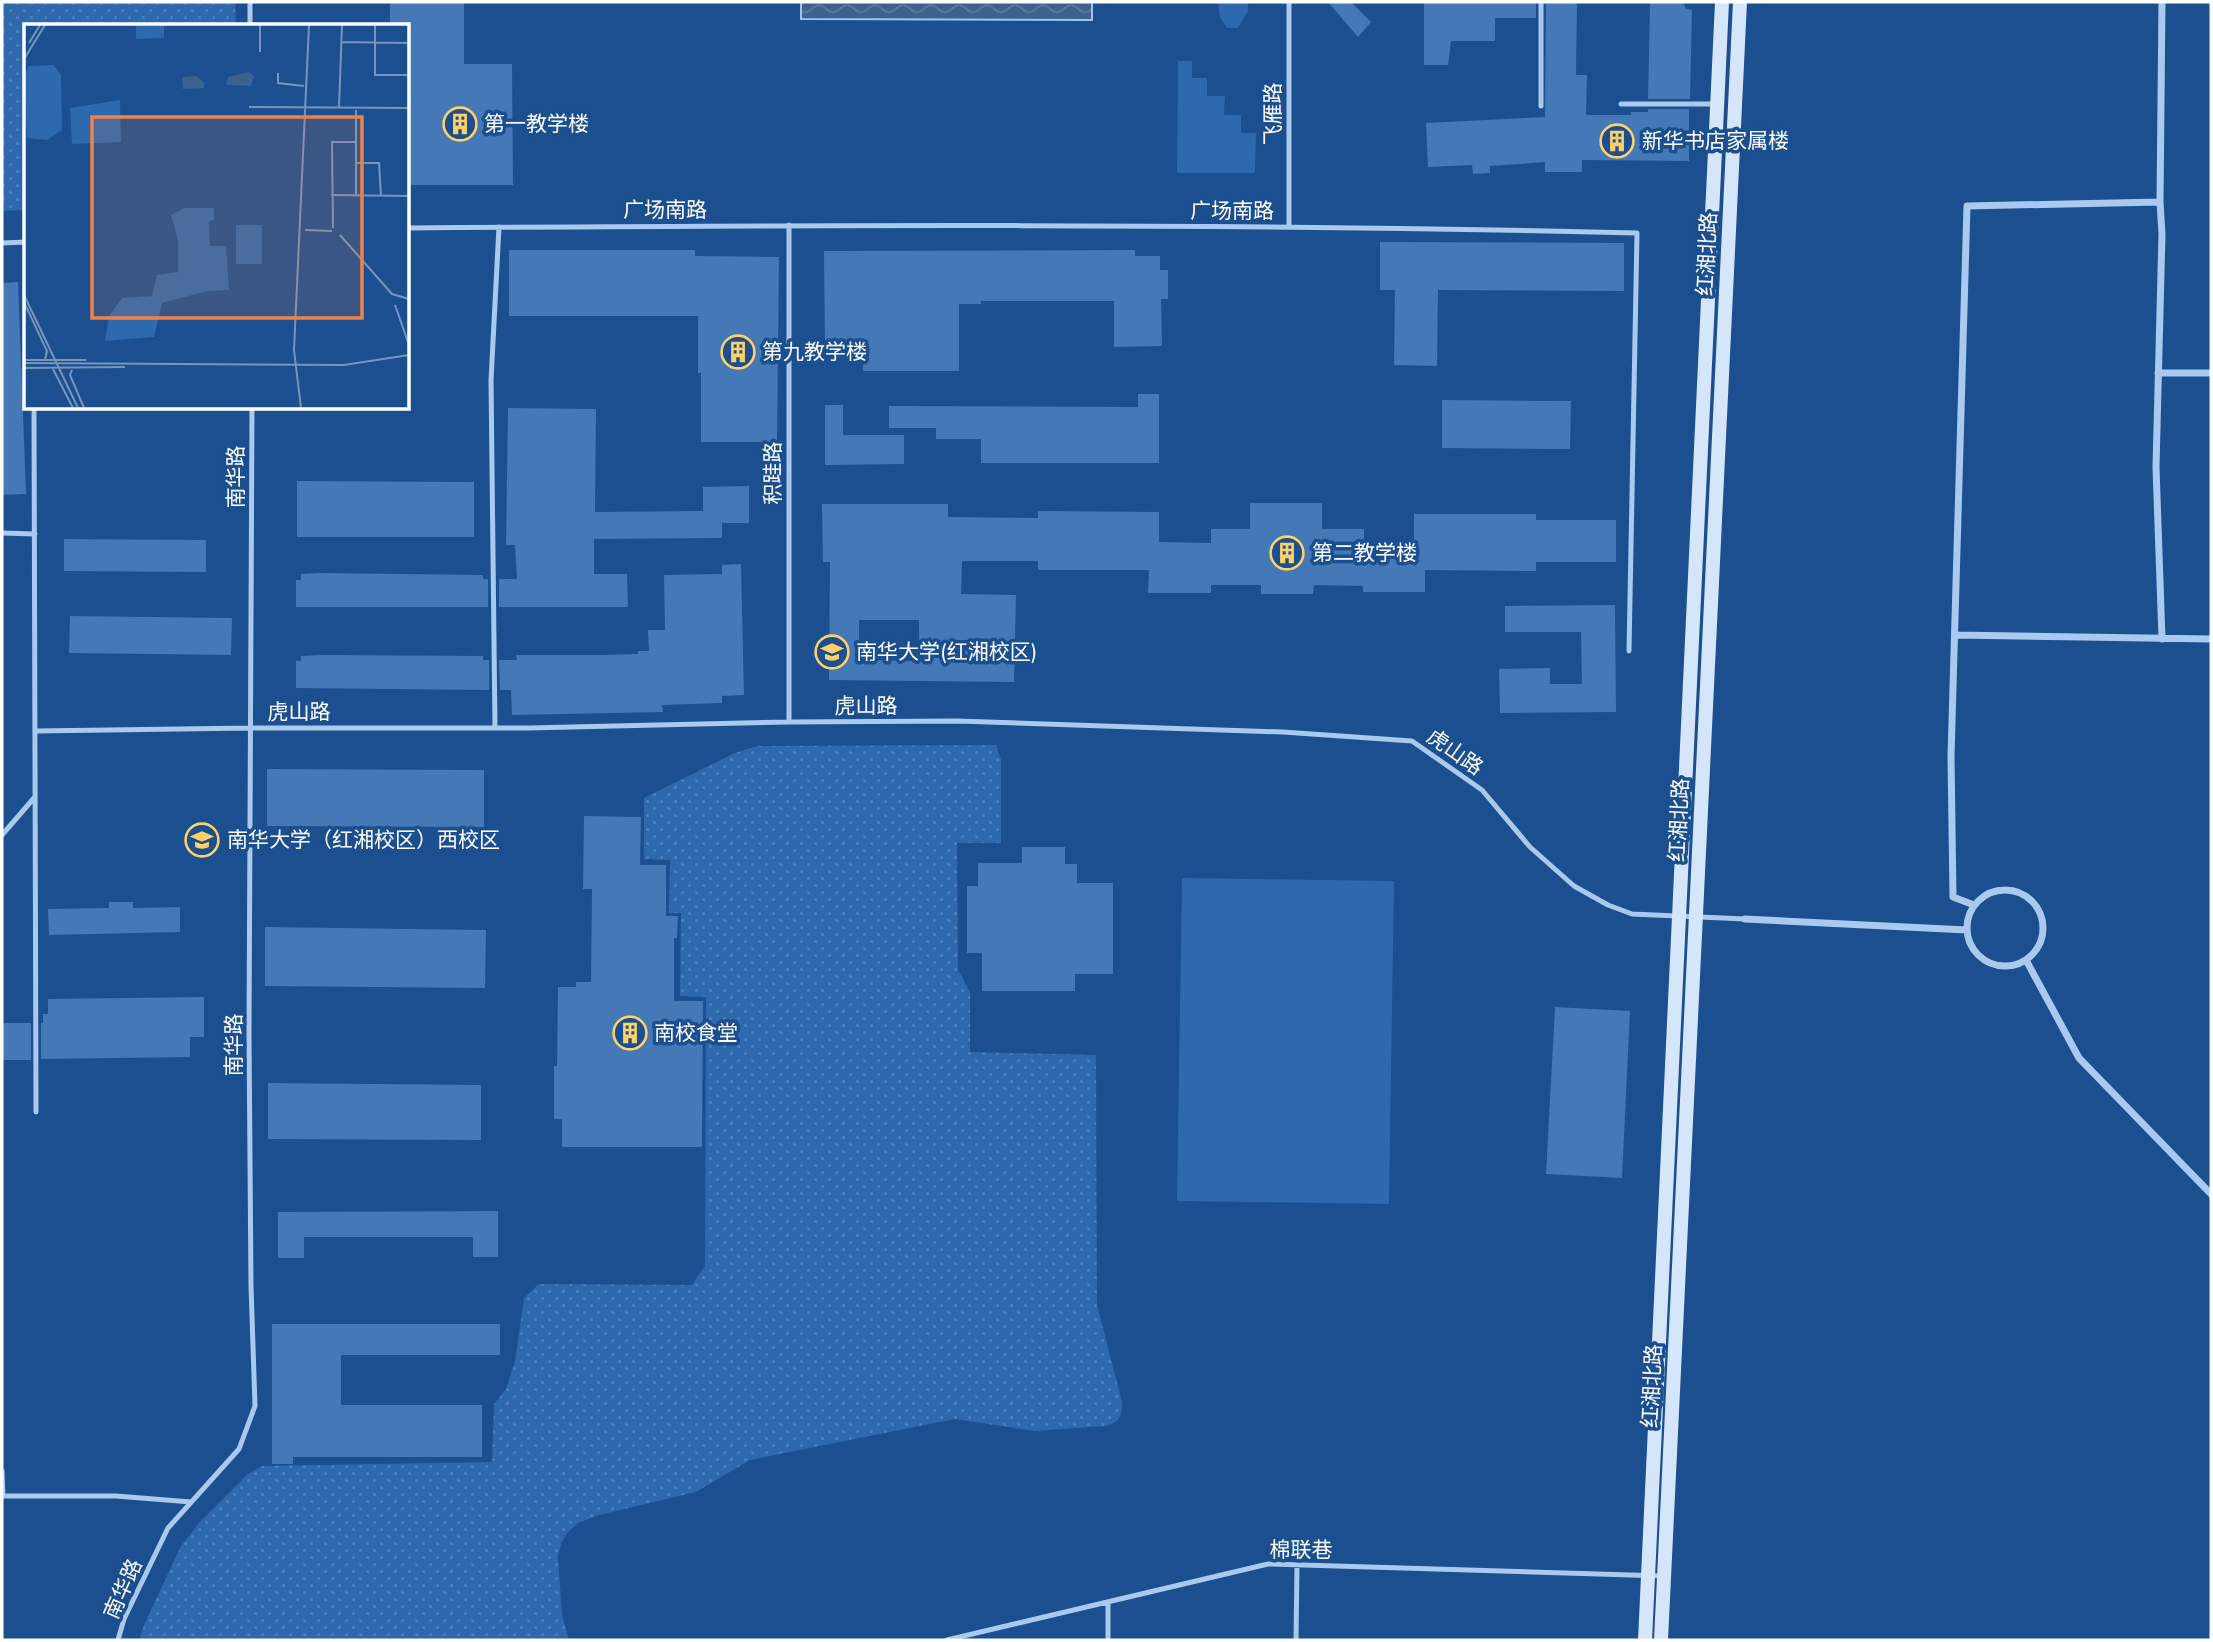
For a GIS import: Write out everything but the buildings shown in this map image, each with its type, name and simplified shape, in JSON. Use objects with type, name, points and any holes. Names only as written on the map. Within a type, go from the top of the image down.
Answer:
[{"type":"main road","name":"红湘北路","points":[[1645,1640],[1721,2]]},
{"type":"main road","name":"红湘北路","points":[[1661,1640],[1740,2]]},
{"type":"street","points":[[2162,2],[2162,234],[2156,467],[2162,639]]},
{"type":"street","points":[[1975,905],[1953,897],[1951,756],[1967,206],[2160,202]]},
{"type":"street","points":[[2158,373],[2211,373]]},
{"type":"street","points":[[1955,635],[2211,639]]},
{"type":"street","points":[[2005,890],[2028,897],[2042,916],[2042,939],[2036,951],[2026,960],[2001,966],[1988,962],[1977,954],[1970,943],[1967,930],[1968,917],[1975,905],[1983,897],[2005,890]]},
{"type":"street","points":[[1745,919],[1967,930]]},
{"type":"street","points":[[2026,960],[2079,1058],[2211,1194]]},
{"type":"lane","points":[[250,2],[250,24]]},
{"type":"lane","name":"飞雁路","points":[[1289,2],[1289,226]]},
{"type":"lane","points":[[1541,2],[1541,106]]},
{"type":"lane","points":[[1620,104],[1717,104]]},
{"type":"lane","name":"广场南路","points":[[410,228],[789,225],[1289,226],[1637,233],[1629,651]]},
{"type":"lane","name":"积跬路","points":[[789,225],[789,722]]},
{"type":"lane","points":[[495,728],[491,380],[499,227]]},
{"type":"lane","points":[[2,243],[24,242]]},
{"type":"lane","points":[[34,410],[36,1112]]},
{"type":"lane","name":"南华路","points":[[118,1640],[124,1619],[168,1528],[239,1449],[255,1406],[250,1206],[252,410]]},
{"type":"lane","points":[[2,533],[35,534]]},
{"type":"lane","name":"虎山路","points":[[36,731],[958,721],[1283,732],[1412,741],[1482,790],[1531,847],[1574,886],[1608,905],[1632,914],[1745,919]]},
{"type":"lane","points":[[2,835],[34,798]]},
{"type":"lane","points":[[2,1471],[3,1496],[116,1496],[191,1502]]},
{"type":"lane","name":"棉联巷","points":[[947,1640],[1269,1564],[1664,1576]]},
{"type":"lane","points":[[1296,1640],[1297,1565]]},
{"type":"lane","points":[[1108,1602],[1108,1640]]},
{"type":"shaded area","points":[[2,2],[235,2],[236,24],[24,24],[24,210],[2,211]]},
{"type":"shaded area","points":[[1218,2],[1248,2],[1248,11],[1238,28],[1227,28],[1220,17]]},
{"type":"shaded area","points":[[1178,61],[1192,61],[1192,78],[1207,78],[1207,96],[1225,96],[1224,115],[1241,115],[1241,133],[1256,133],[1255,173],[1177,173]]},
{"type":"shaded area","points":[[996,745],[1001,760],[1001,843],[957,843],[958,970],[970,992],[970,1052],[1096,1055],[1097,1305],[1122,1402],[1121,1415],[1117,1420],[1106,1426],[1034,1431],[955,1419],[750,1460],[696,1492],[599,1515],[578,1523],[567,1533],[558,1556],[562,1615],[569,1640],[139,1640],[181,1546],[199,1523],[248,1474],[262,1466],[492,1462],[494,1404],[506,1389],[515,1361],[524,1298],[539,1284],[692,1285],[705,1266],[706,997],[680,996],[681,913],[669,913],[670,860],[644,859],[644,798],[735,753],[757,746]]},
{"type":"shaded area","points":[[1182,878],[1394,881],[1389,1204],[1177,1201]]},
{"type":"water","points":[[801,2],[1092,2],[1092,20],[801,19]]},
{"type":"place","name":"第一教学楼","points":[[460,124]]},
{"type":"place","name":"新华书店家属楼","points":[[1617,141]]},
{"type":"place","name":"第九教学楼","points":[[738,352]]},
{"type":"place","name":"第二教学楼","points":[[1287,553]]},
{"type":"place","name":"南华大学(红湘校区)","points":[[832,652]]},
{"type":"place","name":"南华大学（红湘校区）西校区","points":[[202,840]]},
{"type":"place","name":"南校食堂","points":[[630,1033]]}]
